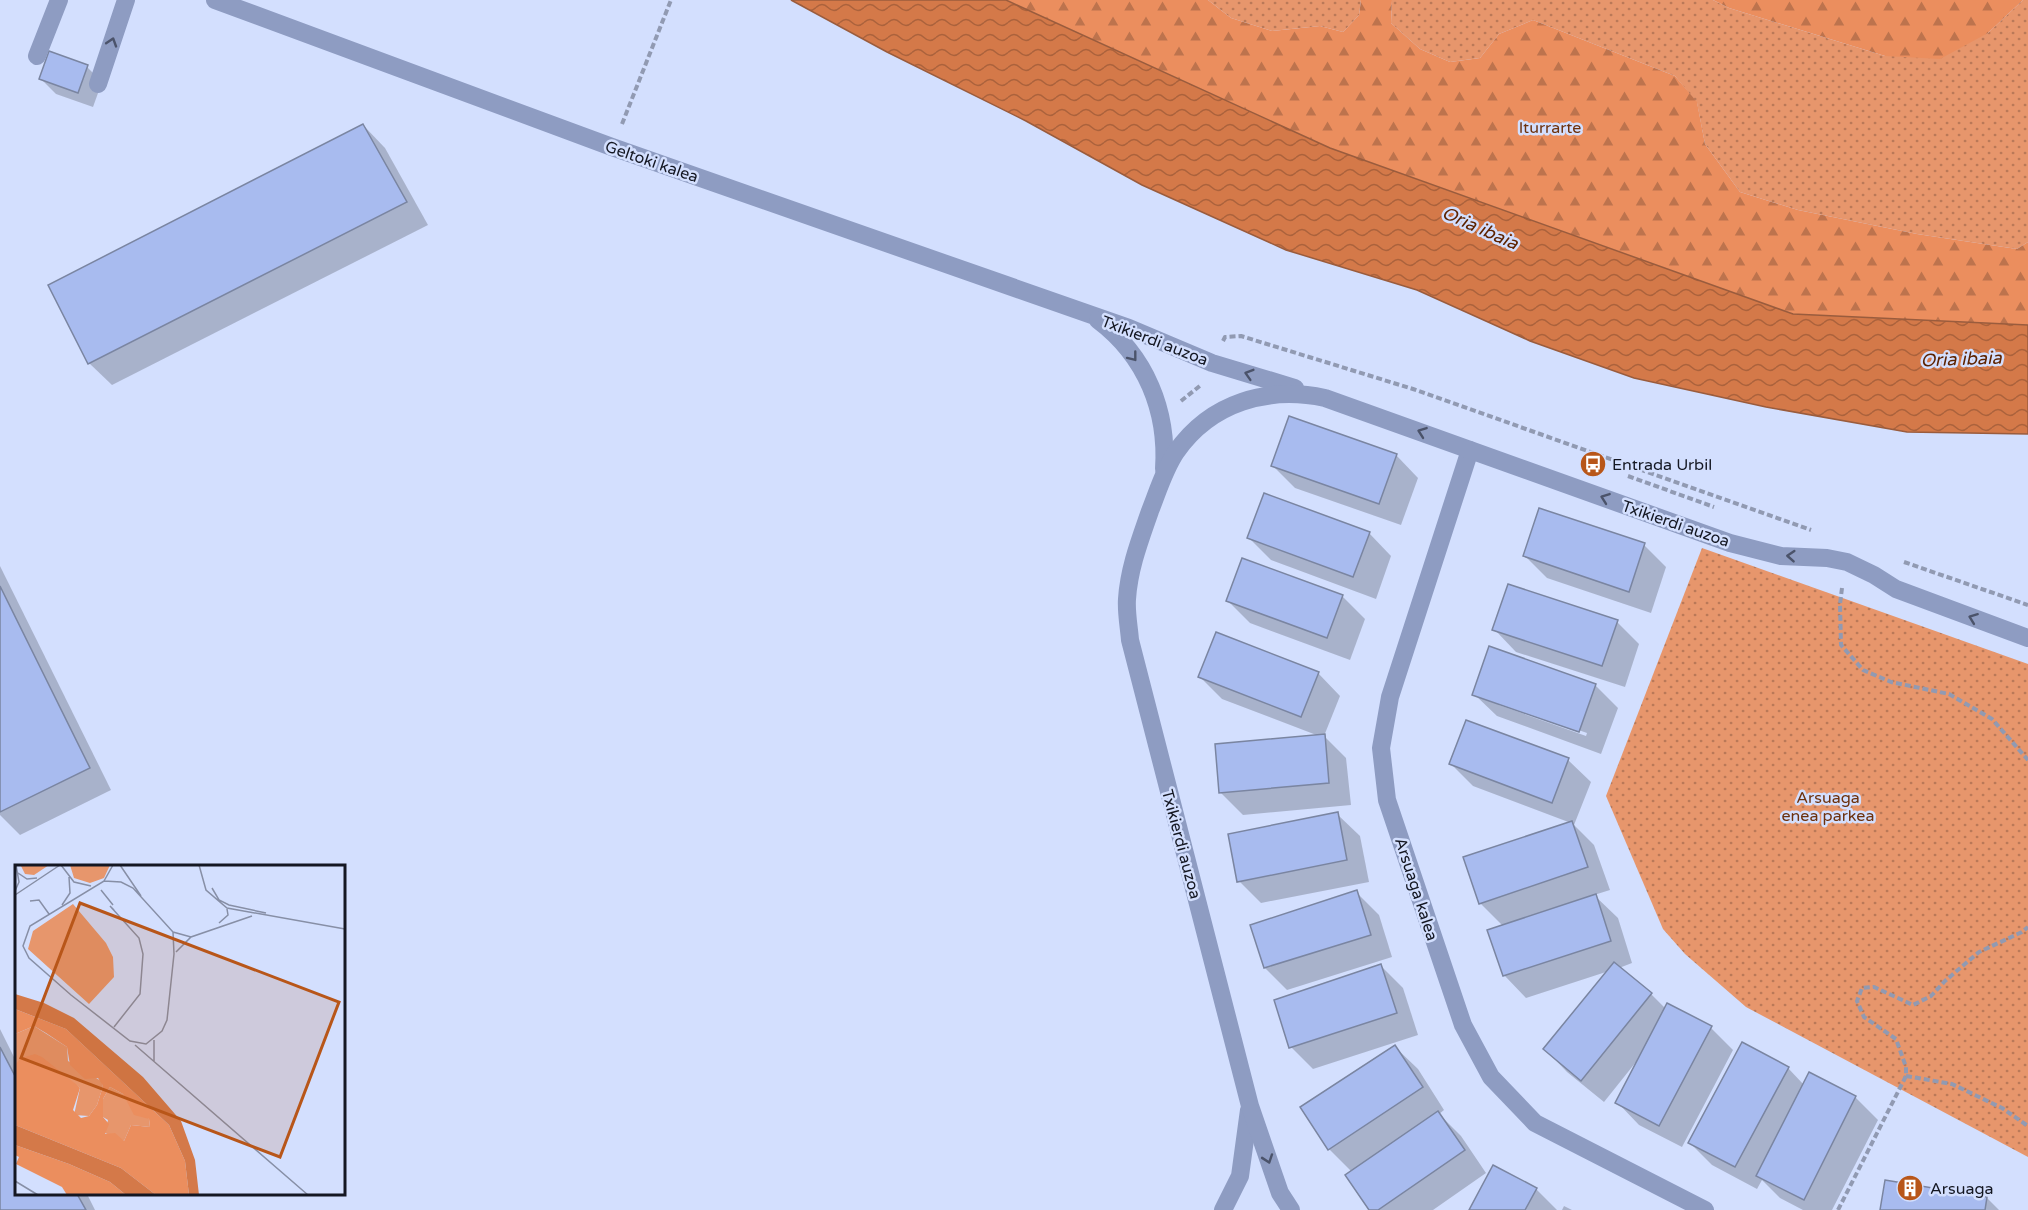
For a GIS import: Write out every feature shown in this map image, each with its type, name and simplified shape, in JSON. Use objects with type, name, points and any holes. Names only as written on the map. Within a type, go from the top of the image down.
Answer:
[{"type":"street","points":[[37,56],[59,0]]},
{"type":"street","points":[[98,84],[126,0]]},
{"type":"street","name":"Geltoki kalea","points":[[215,0],[612,147],[1092,316]]},
{"type":"street","name":"Txikierdi auzoa","points":[[1092,316],[1129,328],[1212,363],[1325,398],[1730,543],[1781,555],[1827,558],[1847,562],[1896,589],[2028,638]]},
{"type":"street","name":"Txikierdi auzoa","points":[[1092,316],[1108,327],[1136,360],[1156,395],[1166,448],[1164,475]]},
{"type":"street","name":"Txikierdi auzoa","points":[[1291,1210],[1280,1193],[1250,1106],[1130,640],[1127,600],[1135,552],[1164,475],[1176,453],[1191,434],[1210,418],[1231,406],[1254,398],[1278,393],[1302,393],[1325,398]]},
{"type":"street","name":"Arsuaga kalea","points":[[1470,450],[1390,697],[1381,748],[1387,800],[1462,1025],[1491,1077],[1534,1123],[1705,1210]]},
{"type":"street","points":[[1223,1210],[1240,1176],[1250,1106]]},
{"type":"path","points":[[612,147],[671,0]]},
{"type":"path","points":[[1627,476],[1714,507]]},
{"type":"path","points":[[1896,559],[2028,605]]},
{"type":"path","points":[[1843,585],[1840,604],[1841,645],[1863,670],[1891,682],[1949,694],[1992,719],[2028,760]]},
{"type":"path","points":[[1838,1210],[1906,1076],[1906,1067],[1896,1039],[1864,1017],[1857,1001],[1862,988],[1874,987],[1913,1005],[1931,996],[1979,952],[2028,927]]},
{"type":"path","points":[[2022,932],[2028,937]]},
{"type":"path","points":[[1906,1076],[1952,1084],[2002,1108],[2028,1126]]},
{"type":"green space","name":"Iturrarte","points":[[1006,0],[1208,0],[1231,18],[1272,31],[1320,26],[1343,32],[1359,15],[1361,0],[1392,0],[1391,23],[1420,49],[1450,62],[1480,58],[1499,34],[1533,20],[1675,76],[1697,102],[1705,144],[1740,192],[1798,210],[1917,234],[2017,249],[2028,242],[2028,325],[1793,314],[1330,148]]},
{"type":"green space","points":[[1208,0],[1361,0],[1359,15],[1343,32],[1320,26],[1272,31],[1231,18]]},
{"type":"green space","points":[[1392,0],[1713,0],[1729,8],[1885,56],[1988,33],[2023,0],[2028,0],[2028,242],[2017,249],[1917,234],[1798,210],[1740,192],[1705,144],[1697,103],[1675,76],[1533,20],[1499,34],[1480,58],[1450,62],[1420,49],[1391,23]]},
{"type":"green space","points":[[1713,0],[2023,0],[1988,33],[1940,59],[1885,56],[1729,8]]},
{"type":"green space","name":"Arsuaga enea parkea","points":[[1702,548],[2028,664],[2028,1157],[1746,1007],[1685,954],[1663,929],[1606,796]]},
{"type":"water","name":"Oria ibaia","points":[[791,0],[1006,0],[1330,148],[1793,314],[2028,325],[2028,434],[1907,432],[1766,407],[1634,378],[1530,341],[1417,290],[1286,250],[1142,185],[1026,121],[887,52]]},
{"type":"building","points":[[49,51],[88,65],[78,93],[39,79]]},
{"type":"building","points":[[363,124],[407,202],[88,364],[48,285]]},
{"type":"building","points":[[1289,416],[1397,454],[1379,504],[1271,466]]},
{"type":"building","points":[[1264,493],[1370,532],[1353,577],[1247,538]]},
{"type":"building","points":[[1539,508],[1645,543],[1629,592],[1523,556]]},
{"type":"building","points":[[1242,558],[1343,595],[1327,638],[1226,601]]},
{"type":"building","points":[[1508,584],[1618,620],[1602,666],[1492,630]]},
{"type":"building","points":[[0,586],[90,768],[0,812]]},
{"type":"building","points":[[1216,632],[1319,672],[1301,717],[1198,677]]},
{"type":"building","points":[[1489,646],[1596,684],[1579,732],[1472,695]]},
{"type":"building","points":[[1466,720],[1569,758],[1552,803],[1449,764]]},
{"type":"building","points":[[1325,734],[1329,783],[1219,793],[1215,744]]},
{"type":"building","points":[[1338,812],[1347,860],[1237,882],[1228,834]]},
{"type":"building","points":[[1572,821],[1588,867],[1479,904],[1463,857]]},
{"type":"building","points":[[1357,890],[1371,935],[1264,968],[1250,925]]},
{"type":"building","points":[[1596,894],[1611,941],[1503,976],[1487,930]]},
{"type":"building","points":[[1614,962],[1652,993],[1581,1081],[1543,1049]]},
{"type":"building","points":[[1381,964],[1397,1013],[1289,1048],[1274,1000]]},
{"type":"building","points":[[1667,1003],[1712,1026],[1659,1126],[1615,1103]]},
{"type":"building","points":[[1742,1042],[1789,1067],[1735,1167],[1688,1143]]},
{"type":"building","points":[[1395,1045],[1423,1087],[1328,1150],[1300,1107]]},
{"type":"building","points":[[0,1047],[15,1076],[15,1195],[78,1195],[86,1210],[0,1210]]},
{"type":"building","points":[[1809,1072],[1856,1096],[1804,1200],[1756,1176]]},
{"type":"building","points":[[1438,1111],[1465,1150],[1378,1210],[1369,1210],[1345,1175]]},
{"type":"building","points":[[1493,1165],[1537,1188],[1525,1210],[1469,1210]]},
{"type":"building","name":"Arsuaga","points":[[1885,1180],[1987,1197],[1985,1210],[1880,1210]]},
{"type":"place","name":"Entrada Urbil","points":[[1593,464]]},
{"type":"place","name":"Arsuaga","points":[[1910,1188]]}]
